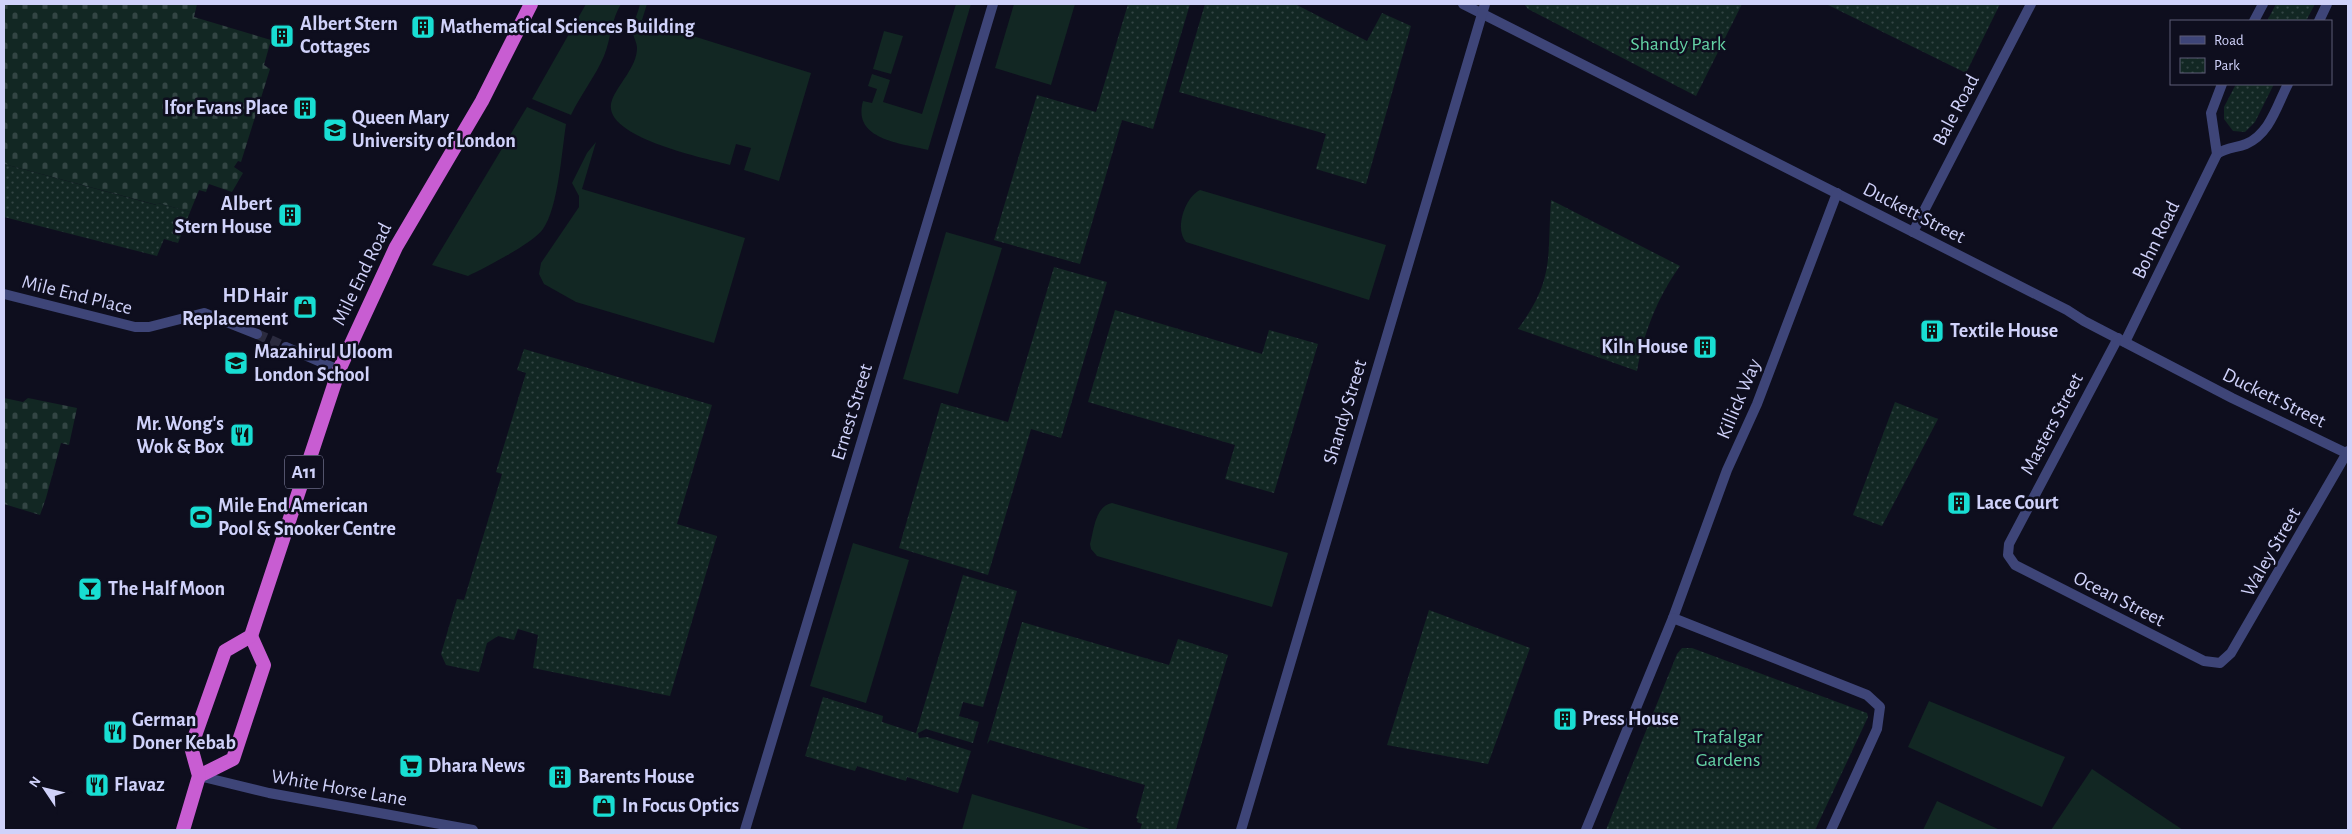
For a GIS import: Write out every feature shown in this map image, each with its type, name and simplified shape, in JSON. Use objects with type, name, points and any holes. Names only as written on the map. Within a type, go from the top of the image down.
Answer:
[{"type":"highway","name":"Mile End Road","points":[[251,636],[339,370],[396,247],[482,101],[531,4]]},
{"type":"highway","points":[[183,830],[199,776],[191,747],[225,651],[251,636],[264,665],[233,758],[199,776]]},
{"type":"street","name":"Ernest Street","points":[[745,830],[993,4]]},
{"type":"street","name":"Duckett Street","points":[[1464,4],[1484,9],[1837,193],[2067,310],[2084,322],[2232,398],[2348,453]]},
{"type":"street","name":"Bale Road","points":[[1913,232],[2031,4]]},
{"type":"street","points":[[2255,20],[2263,4]]},
{"type":"street","points":[[2319,20],[2327,4]]},
{"type":"street","name":"Shandy Street","points":[[1241,830],[1356,435],[1484,9]]},
{"type":"street","points":[[2217,154],[2211,113],[2222,85]]},
{"type":"street","points":[[2217,154],[2223,149],[2247,143],[2259,137],[2267,128],[2288,85]]},
{"type":"street","name":"Bohn Road","points":[[2121,340],[2217,154]]},
{"type":"street","name":"Killick Way","points":[[1673,618],[1726,470],[1757,404],[1837,193]]},
{"type":"street","name":"Mile End Place","points":[[4,294],[135,328],[149,328],[204,313],[257,334]]},
{"type":"street","name":"Masters Street","points":[[2008,555],[2009,544],[2121,340]]},
{"type":"street","points":[[286,347],[339,370]]},
{"type":"street","name":"Waley Street","points":[[2220,663],[2231,653],[2249,624],[2348,453]]},
{"type":"street","name":"Ocean Street","points":[[2008,555],[2015,565],[2117,617],[2204,661],[2220,663]]},
{"type":"street","points":[[1586,830],[1673,618],[1867,695],[1880,708],[1877,729],[1831,830]]},
{"type":"street","name":"White Horse Lane","points":[[199,776],[269,793],[473,830]]},
{"type":"green space","points":[[4,4],[197,4],[194,17],[271,40],[264,65],[270,69],[241,162],[238,161],[234,167],[243,173],[232,192],[209,184],[206,192],[199,190],[190,212],[4,164]]},
{"type":"green space","points":[[586,4],[621,4],[615,16],[604,56],[571,115],[532,99]]},
{"type":"green space","points":[[640,4],[647,4],[642,20],[811,73],[779,181],[744,170],[751,148],[736,144],[730,165],[656,144],[621,125],[612,113],[612,100],[634,62],[637,46],[633,30]]},
{"type":"green space","points":[[956,4],[971,4],[928,150],[881,138],[865,124],[862,114],[863,101],[872,103],[877,89],[868,86],[872,74],[890,80],[883,102],[922,114]]},
{"type":"green space","points":[[1014,4],[1075,4],[1051,85],[995,68]]},
{"type":"green space","points":[[1128,4],[1190,4],[1153,129],[1122,120],[1080,264],[994,240],[1037,95],[1096,112]]},
{"type":"green space","points":[[1205,4],[1295,4],[1367,41],[1382,13],[1411,26],[1366,184],[1316,169],[1326,134],[1179,92]]},
{"type":"green space","name":"Shandy Park","points":[[1524,4],[1742,4],[1696,96],[1528,9]]},
{"type":"green space","points":[[1826,4],[2000,4],[1966,73]]},
{"type":"green space","points":[[2276,4],[2315,4],[2307,20],[2268,20]]},
{"type":"green space","points":[[884,31],[903,36],[891,74],[873,69]]},
{"type":"green space","points":[[2235,85],[2274,85],[2255,122],[2245,132],[2233,131],[2224,119],[2224,107]]},
{"type":"green space","points":[[527,107],[566,124],[556,194],[548,220],[543,229],[519,248],[468,276],[432,265]]},
{"type":"green space","points":[[596,142],[582,189],[745,238],[714,343],[576,302],[544,284],[539,274],[541,263],[579,207],[579,196],[572,183],[587,153]]},
{"type":"green space","points":[[4,164],[156,205],[158,203],[190,212],[178,243],[164,239],[157,256],[4,217]]},
{"type":"green space","points":[[1200,190],[1386,245],[1369,300],[1186,242],[1181,229],[1183,214],[1190,199]]},
{"type":"green space","points":[[1551,200],[1680,266],[1652,316],[1643,343],[1637,371],[1518,329],[1530,311],[1544,281],[1549,253]]},
{"type":"green space","points":[[946,232],[1002,248],[958,394],[903,379]]},
{"type":"green space","points":[[1054,267],[1107,282],[1061,438],[1031,429],[988,575],[899,548],[941,403],[1008,422]]},
{"type":"green space","points":[[1115,310],[1262,354],[1269,330],[1318,344],[1274,493],[1225,479],[1235,445],[1088,402]]},
{"type":"green space","points":[[524,349],[712,405],[677,524],[717,536],[670,696],[533,668],[538,635],[518,629],[514,640],[498,636],[487,643],[479,672],[446,665],[441,654],[457,599],[464,600],[502,474],[496,472],[526,373],[517,370]]},
{"type":"green space","points":[[4,398],[23,402],[28,398],[77,408],[69,445],[61,443],[40,515],[4,504]]},
{"type":"green space","points":[[1895,402],[1938,419],[1882,526],[1853,515]]},
{"type":"green space","points":[[1112,503],[1288,553],[1272,607],[1097,556],[1091,549],[1090,544],[1094,526],[1102,509]]},
{"type":"green space","points":[[853,543],[909,560],[866,703],[810,686]]},
{"type":"green space","points":[[963,575],[1017,591],[983,707],[963,702],[959,716],[979,722],[973,743],[926,729],[918,733],[919,738],[927,737],[971,751],[958,793],[907,777],[906,781],[857,766],[855,771],[805,756],[823,697],[883,716],[882,722],[916,733]]},
{"type":"green space","points":[[1429,610],[1530,648],[1488,764],[1387,745]]},
{"type":"green space","points":[[1022,622],[1169,665],[1178,639],[1228,655],[1176,829],[1180,830],[1140,830],[1142,824],[1137,822],[1138,819],[1136,818],[1145,785],[990,740],[987,744]]},
{"type":"green space","name":"Trafalgar Gardens","points":[[1682,648],[1692,648],[1867,713],[1868,717],[1815,830],[1606,830],[1677,654]]},
{"type":"green space","points":[[1929,701],[2065,757],[2042,807],[1908,747]]},
{"type":"green space","points":[[2092,769],[2183,830],[2051,830]]},
{"type":"green space","points":[[972,794],[1093,830],[962,830]]},
{"type":"green space","points":[[1937,801],[2000,830],[1923,830]]},
{"type":"tunnel","points":[[257,334],[286,347]]},
{"type":"place","name":"Mathematical Sciences Building","points":[[423,27]]},
{"type":"place","name":"Albert Stern Cottages","points":[[282,36]]},
{"type":"place","name":"Ifor Evans Place","points":[[305,108]]},
{"type":"place","name":"Queen Mary University of London","points":[[335,130]]},
{"type":"place","name":"Albert Stern House","points":[[290,215]]},
{"type":"place","name":"HD Hair Replacement","points":[[305,307]]},
{"type":"place","name":"Textile House","points":[[1932,331]]},
{"type":"place","name":"Kiln House","points":[[1705,347]]},
{"type":"place","name":"Mazahirul Uloom London School","points":[[236,363]]},
{"type":"place","name":"Mr. Wong's Wok & Box","points":[[242,435]]},
{"type":"place","name":"Lace Court","points":[[1959,503]]},
{"type":"place","name":"Mile End American Pool & Snooker Centre","points":[[201,517]]},
{"type":"place","name":"The Half Moon","points":[[90,589]]},
{"type":"place","name":"Press House","points":[[1565,719]]},
{"type":"place","name":"German Doner Kebab","points":[[115,732]]},
{"type":"place","name":"Dhara News","points":[[411,766]]},
{"type":"place","name":"Barents House","points":[[560,777]]},
{"type":"place","name":"Flavaz","points":[[97,785]]},
{"type":"place","name":"In Focus Optics","points":[[604,806]]}]
